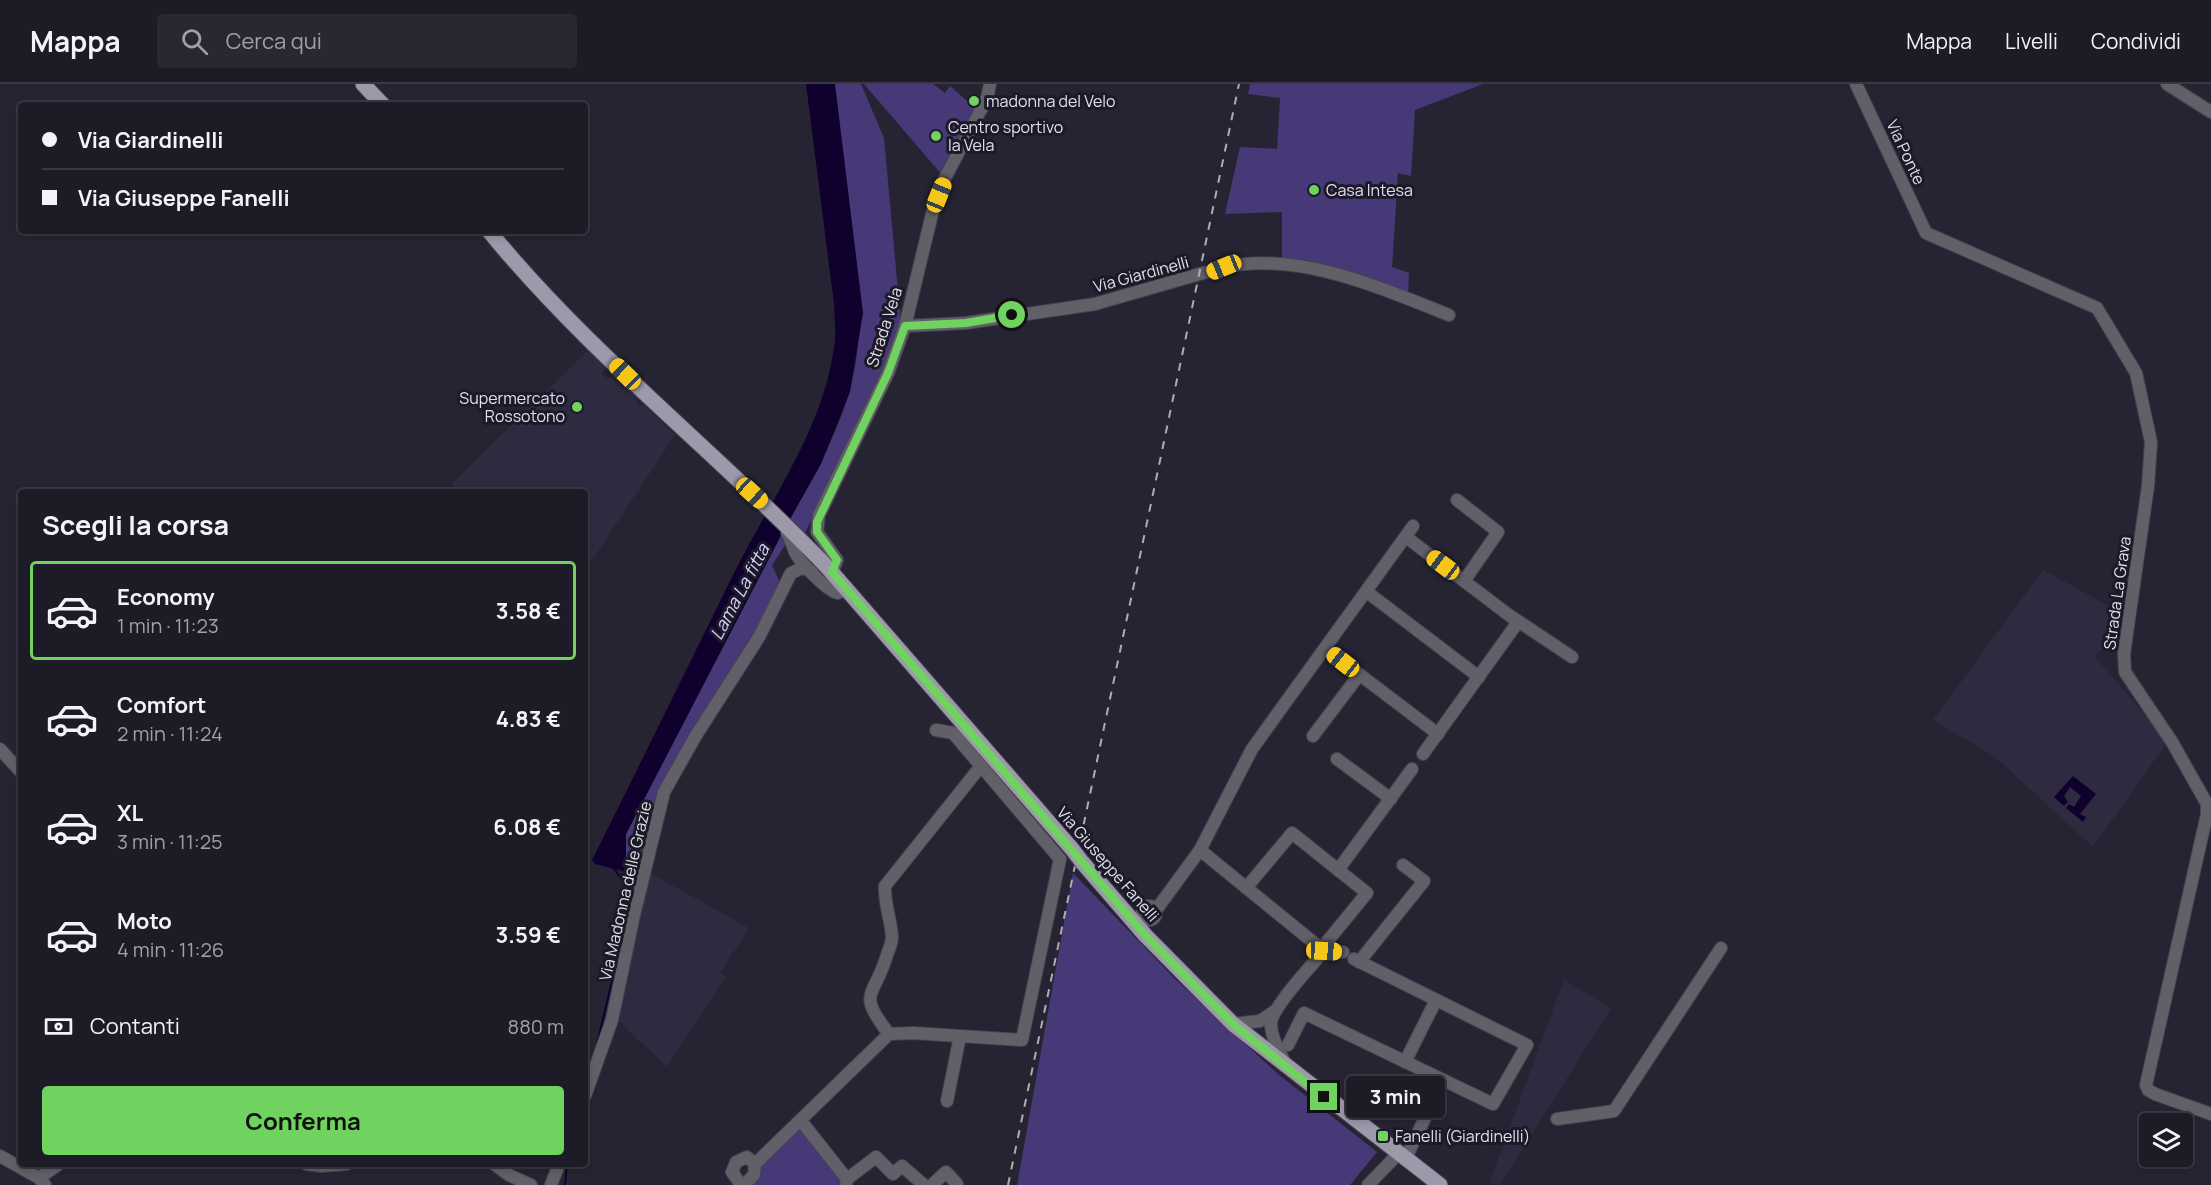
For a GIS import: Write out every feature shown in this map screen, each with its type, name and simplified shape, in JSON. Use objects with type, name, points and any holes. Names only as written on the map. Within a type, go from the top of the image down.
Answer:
[{"type":"main road","points":[[363,84],[380,102]]},
{"type":"main road","name":"Via Giuseppe Fanelli","points":[[491,234],[517,265],[596,346],[788,526],[832,572],[1145,935],[1233,1024],[1250,1040],[1440,1185]]},
{"type":"street","name":"Strada Vela","points":[[832,572],[837,560],[817,532],[817,522],[888,373],[905,326],[933,210],[944,180],[987,98],[990,84]]},
{"type":"street","name":"Via Ponte","points":[[1856,84],[1926,233]]},
{"type":"street","points":[[2167,84],[2211,112]]},
{"type":"street","name":"Strada La Grava","points":[[1926,233],[2097,308],[2136,373],[2151,441],[2148,486],[2124,654],[2125,672],[2207,804],[2207,814],[2145,1085],[2155,1094],[2211,1114]]},
{"type":"street","name":"Via Giardinelli","points":[[905,326],[966,323],[1095,304],[1224,267],[1246,264],[1273,264],[1339,274],[1449,315]]},
{"type":"street","points":[[1457,500],[1498,532],[1464,581]]},
{"type":"street","points":[[788,526],[786,534],[794,542],[795,553],[811,571],[835,594],[846,588]]},
{"type":"street","points":[[1156,909],[1200,850],[1252,749],[1413,526]]},
{"type":"street","points":[[1406,537],[1518,622]]},
{"type":"street","points":[[1406,537],[1518,622],[1572,657]]},
{"type":"street","name":"Via Madonna delle Grazie","points":[[588,1088],[612,1020],[634,915],[664,792],[695,737],[759,637],[791,573],[802,568],[811,571]]},
{"type":"street","points":[[1367,592],[1479,677]]},
{"type":"street","points":[[1423,754],[1518,622]]},
{"type":"street","points":[[1326,649],[1438,734]]},
{"type":"street","points":[[1313,736],[1359,675]]},
{"type":"street","points":[[754,1164],[889,1034],[1022,1040],[1060,859],[953,733],[936,730]]},
{"type":"street","points":[[0,749],[18,769]]},
{"type":"street","points":[[1337,759],[1391,799]]},
{"type":"street","points":[[889,1034],[872,1012],[868,998],[884,966],[892,939],[884,900],[885,886],[981,766]]},
{"type":"street","points":[[1338,870],[1412,769]]},
{"type":"street","points":[[1246,888],[1292,833],[1367,893],[1269,1018],[1260,1036],[1250,1040]]},
{"type":"street","points":[[1200,850],[1323,950],[1352,958],[1527,1045],[1493,1104],[1304,1013],[1288,1045]]},
{"type":"street","points":[[1352,958],[1424,881],[1403,865]]},
{"type":"street","points":[[1557,1119],[1614,1111],[1722,948]]},
{"type":"street","points":[[1405,1062],[1436,1000]]},
{"type":"street","points":[[1233,1024],[1269,1018]]},
{"type":"street","points":[[1269,1018],[1273,1035],[1288,1068]]},
{"type":"street","points":[[947,1101],[960,1036]]},
{"type":"street","points":[[1368,1185],[1402,1157],[1443,1080]]},
{"type":"street","points":[[801,1121],[846,1182],[876,1157],[893,1174],[902,1166],[924,1185]]},
{"type":"street","points":[[0,1156],[18,1167]]},
{"type":"street","points":[[747,1157],[754,1164],[754,1175],[743,1185],[732,1172],[736,1162],[747,1157]]},
{"type":"street","points":[[18,1167],[42,1181],[56,1167]]},
{"type":"street","points":[[498,1167],[509,1176],[532,1185],[546,1182],[554,1175]]},
{"type":"street","points":[[932,1185],[946,1172],[957,1184]]},
{"type":"shaded area","points":[[834,84],[861,84],[884,138],[901,324],[882,375],[805,533],[790,519],[824,456],[843,412],[855,366],[858,342]]},
{"type":"shaded area","name":"Centro sportivo la Vela","points":[[864,84],[933,84],[945,93],[950,86],[976,109],[943,176]]},
{"type":"shaded area","name":"Casa Intesa","points":[[1250,84],[1483,84],[1415,110],[1411,176],[1398,173],[1392,267],[1409,273],[1408,297],[1282,263],[1282,212],[1225,214],[1240,147],[1277,149],[1280,98],[1248,94]]},
{"type":"shaded area","points":[[588,350],[606,367],[602,373],[607,379],[614,375],[638,399],[636,403],[639,406],[643,404],[675,435],[588,566],[588,489],[457,489],[451,484]]},
{"type":"shaded area","points":[[783,532],[789,539],[772,565],[781,585],[756,635],[661,789],[639,875],[626,872],[626,834]]},
{"type":"shaded area","points":[[2043,570],[2125,615],[2122,632],[2094,656],[2168,741],[2093,847],[1994,756],[1933,720]]},
{"type":"shaded area","points":[[648,872],[749,928],[720,973],[726,976],[667,1067],[619,1021],[634,929]]},
{"type":"shaded area","points":[[1073,873],[1175,979],[1278,1074],[1377,1152],[1350,1185],[1017,1185]]},
{"type":"shaded area","points":[[1564,980],[1611,1008],[1500,1185],[1495,1185],[1490,1181]]},
{"type":"shaded area","points":[[800,1126],[841,1180],[842,1185],[748,1185],[761,1173],[760,1165]]},
{"type":"water","name":"Lama La fitta","points":[[806,84],[835,84],[863,313],[850,392],[821,464],[781,535],[626,834],[626,872],[595,864],[592,860],[734,573],[795,461],[821,402],[830,371],[835,340],[834,304]]},
{"type":"water","points":[[2073,776],[2096,794],[2080,814],[2086,817],[2083,822],[2066,808],[2069,804],[2074,807],[2081,796],[2070,787],[2064,796],[2068,802],[2064,806],[2054,797]]},
{"type":"waterway","name":"Lama La fitta","points":[[597,1044],[622,939],[630,891],[613,867]]},
{"type":"waterway","name":"Lama La fitta","points":[[565,1185],[567,1167]]},
{"type":"railway","points":[[1008,1185],[1239,84]]},
{"type":"place","name":"madonna del Velo","points":[[974,101]]},
{"type":"place","name":"Centro sportivo la Vela","points":[[936,136]]},
{"type":"place","name":"Casa Intesa","points":[[1314,190]]},
{"type":"place","name":"Supermercato Rossotono","points":[[577,407]]},
{"type":"place","name":"Fanelli (Giardinelli)","points":[[1383,1136]]},
{"type":"route","points":[[1012,315],[966,323],[905,326],[888,373],[819,515],[817,532],[837,560],[836,568],[832,572],[1181,974],[1250,1040],[1324,1097]]}]
